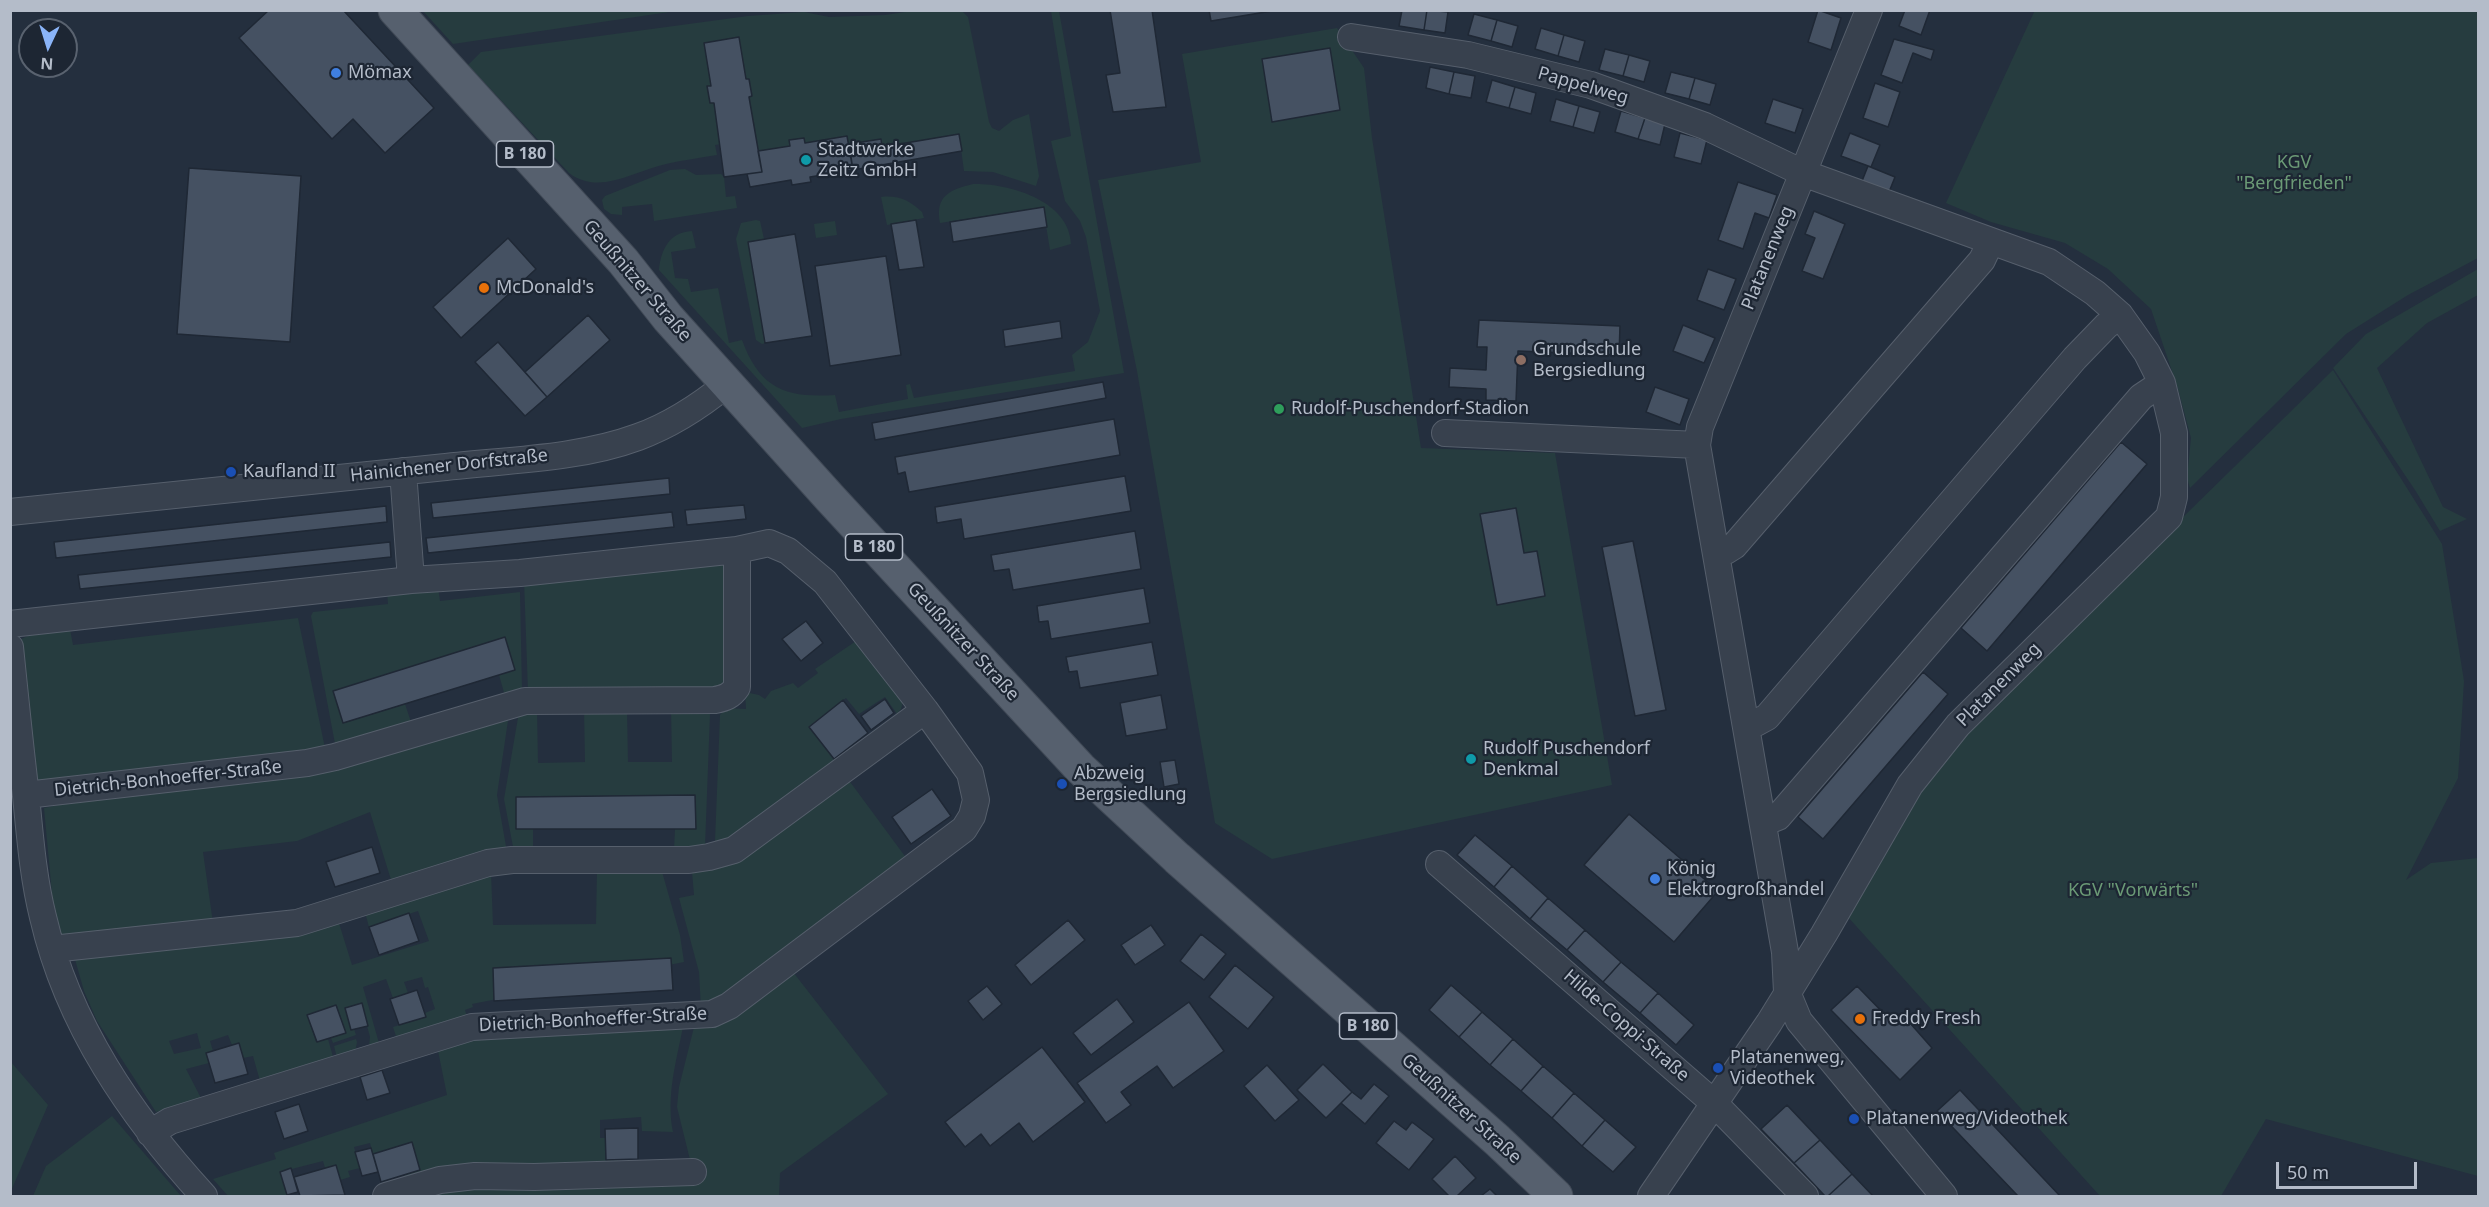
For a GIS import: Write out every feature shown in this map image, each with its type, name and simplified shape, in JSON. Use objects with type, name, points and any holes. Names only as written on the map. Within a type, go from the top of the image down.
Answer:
[{"type":"main road","name":"Geußnitzer Straße","points":[[395,10],[622,261],[668,318],[908,584],[1097,785],[1185,866],[1497,1140],[1556,1197]]},
{"type":"street","name":"Platanenweg","points":[[1869,10],[1700,427],[1697,445],[1716,553],[1757,721],[1763,823],[1785,952],[1787,992],[1799,1021],[1944,1197]]},
{"type":"street","name":"Pappelweg","points":[[1351,36],[1468,55],[1591,85],[1705,126],[1803,173]]},
{"type":"street","name":"Platanenweg","points":[[1651,1197],[1715,1104],[1824,934],[1910,785],[1958,724],[2169,517],[2174,497],[2174,433],[2162,383],[2147,353],[2120,315],[2095,293],[2049,262],[1990,243],[1803,173]]},
{"type":"street","points":[[1716,553],[1734,546],[1982,260],[1990,243]]},
{"type":"street","points":[[1757,721],[2075,358],[2120,315]]},
{"type":"street","points":[[1763,823],[1778,817],[2141,397],[2162,383]]},
{"type":"street","name":"Hainichener Dorfstraße","points":[[10,512],[533,458],[621,443],[675,421],[727,384]]},
{"type":"street","points":[[1445,433],[1697,445]]},
{"type":"street","points":[[403,471],[411,580]]},
{"type":"street","name":"Dietrich-Bonhoeffer-Straße","points":[[10,624],[411,580],[520,573],[738,550],[769,543],[788,550],[825,582],[925,710],[970,773],[976,800],[972,816],[964,829],[729,1006],[712,1014],[690,1017],[472,1026],[170,1121],[150,1133]]},
{"type":"street","name":"Dietrich-Bonhoeffer-Straße","points":[[26,795],[307,763],[336,757],[525,701],[715,700],[725,698],[737,687],[738,550]]},
{"type":"street","points":[[10,647],[14,714],[26,795],[20,832],[52,949],[79,1019],[116,1085],[150,1133],[204,1197]]},
{"type":"street","points":[[52,949],[297,923],[488,863],[513,860],[689,860],[709,857],[734,850],[925,710]]},
{"type":"street","name":"Hilde-Coppi-Straße","points":[[1439,864],[1715,1104],[1805,1197]]},
{"type":"street","points":[[386,1197],[440,1180],[475,1176],[534,1177],[693,1172]]},
{"type":"green space","name":"KGV \"Bergfrieden\"","points":[[2035,10],[2478,11],[2478,258],[2408,295],[2346,334],[2190,488],[2187,478],[2191,438],[2178,389],[2151,309],[2108,269],[2065,243],[1991,222],[1946,203]]},
{"type":"green space","points":[[423,11],[676,11],[453,44]]},
{"type":"green space","points":[[912,11],[962,11],[968,17],[992,128],[999,131],[1013,120],[1029,114],[1039,176],[1036,186],[993,172],[964,171],[959,134],[882,147],[880,139],[849,144],[847,136],[805,143],[804,138],[789,140],[790,146],[758,151],[749,97],[752,96],[749,79],[746,79],[738,37],[704,43],[711,86],[707,87],[710,103],[714,103],[721,144],[715,145],[717,155],[654,167],[617,180],[592,182],[580,180],[569,173],[468,65],[481,52],[748,16],[804,12],[829,17],[885,15]]},
{"type":"green space","points":[[1051,11],[1059,11],[1124,373],[841,419],[802,428],[659,270],[664,249],[677,235],[692,231],[696,248],[671,252],[675,278],[688,279],[691,292],[718,288],[729,343],[742,340],[749,357],[766,380],[789,392],[802,395],[835,395],[839,412],[908,399],[906,385],[910,384],[914,398],[1075,371],[1072,355],[1088,342],[1100,311],[1086,237],[1080,221],[1065,201],[1051,141],[1071,136]]},
{"type":"green space","name":"Rudolf-Puschendorf-Stadion","points":[[1337,28],[1364,68],[1372,138],[1421,448],[1555,453],[1612,785],[1272,859],[1215,823],[1137,371],[1098,180],[1201,162],[1182,54]]},
{"type":"green space","points":[[685,169],[696,175],[721,174],[724,177],[726,197],[735,196],[737,208],[654,221],[652,204],[622,207],[622,215],[611,214],[604,209],[602,200],[605,196],[670,170]]},
{"type":"green space","points":[[973,184],[1020,191],[1049,206],[1060,216],[1068,229],[1071,244],[1050,250],[1043,207],[940,223],[942,200],[951,192]]},
{"type":"green space","points":[[881,197],[899,198],[908,202],[922,212],[924,218],[887,225]]},
{"type":"green space","points":[[760,221],[764,239],[748,242],[765,343],[762,344],[756,340],[736,239],[741,223]]},
{"type":"green space","points":[[835,221],[837,235],[816,238],[814,224]]},
{"type":"green space","points":[[2478,269],[2478,295],[2427,323],[2377,368],[2443,507],[2467,519],[2440,531],[2333,368],[2366,334]]},
{"type":"green space","name":"KGV \"Vorwärts\"","points":[[2333,370],[2442,544],[2464,681],[2458,778],[2406,880],[2431,863],[2478,858],[2478,1176],[2266,1119],[2221,1196],[2100,1196],[1847,916],[1917,795],[1973,723]]},
{"type":"green space","points":[[718,562],[727,567],[730,680],[718,690],[528,692],[524,580]]},
{"type":"green space","points":[[438,587],[440,601],[520,592],[522,689],[520,692],[505,696],[499,675],[333,692],[344,723],[405,704],[412,725],[336,749],[311,616],[313,612],[388,604],[387,592]]},
{"type":"green space","points":[[298,618],[326,753],[36,782],[19,640],[41,630],[70,629],[73,645]]},
{"type":"green space","points":[[859,639],[904,698],[901,709],[897,714],[885,697],[859,714],[846,698],[809,727],[836,761],[717,848],[715,841],[720,715],[725,708],[746,709],[745,692],[765,699],[771,691],[793,683],[798,688],[818,673],[815,669]]},
{"type":"green space","points":[[671,708],[707,708],[710,714],[705,847],[674,850],[675,829],[696,828],[695,796],[516,797],[516,829],[533,829],[533,852],[514,852],[504,799],[519,712],[537,709],[538,763],[585,762],[584,709],[627,709],[628,762],[672,762]]},
{"type":"green space","points":[[509,714],[497,795],[507,852],[392,883],[370,812],[297,841],[203,852],[213,923],[56,937],[44,808]]},
{"type":"green space","points":[[845,775],[907,859],[746,985],[701,1009],[699,972],[679,898],[694,895],[692,872]]},
{"type":"green space","points":[[661,868],[680,935],[684,962],[472,1004],[473,1007],[465,1010],[468,1020],[397,1039],[393,1027],[425,1017],[425,1013],[435,1009],[422,977],[404,982],[408,993],[393,998],[386,979],[363,987],[379,1043],[369,1047],[370,1037],[361,1003],[345,1008],[351,1030],[354,1029],[356,1035],[333,1043],[331,1038],[346,1033],[337,1006],[307,1015],[316,1042],[328,1039],[334,1060],[260,1081],[253,1056],[243,1058],[232,1045],[228,1035],[210,1041],[213,1051],[206,1053],[209,1063],[186,1069],[202,1100],[156,1112],[97,1021],[84,991],[74,956],[338,920],[352,965],[429,941],[418,911],[369,927],[365,912],[491,872],[493,925],[596,924],[597,869]],"holes":[[[197,1033],[201,1048],[174,1054],[169,1041]]]},
{"type":"green space","points":[[793,972],[888,1094],[780,1173],[779,1196],[434,1196],[454,1191],[693,1172],[677,1107],[679,1087],[694,1027]]},
{"type":"green space","points":[[683,1027],[671,1093],[673,1132],[642,1131],[641,1117],[600,1120],[600,1138],[605,1138],[606,1160],[618,1160],[618,1166],[407,1183],[404,1174],[420,1170],[412,1142],[373,1154],[370,1143],[354,1147],[360,1168],[348,1171],[350,1177],[340,1180],[336,1165],[325,1168],[323,1161],[280,1172],[287,1196],[228,1196],[213,1179],[276,1159],[274,1153],[447,1095],[437,1046],[483,1037]]},
{"type":"green space","points":[[356,1039],[355,1052],[337,1058],[334,1046]]},
{"type":"green space","points":[[10,1062],[48,1105],[11,1191]]},
{"type":"green space","points":[[112,1116],[181,1196],[33,1196],[46,1166]]},
{"type":"building","name":"Mömax","points":[[269,10],[343,10],[434,108],[385,153],[353,119],[332,139],[239,38]]},
{"type":"building","points":[[1110,10],[1152,10],[1166,107],[1113,112],[1106,75],[1120,73]]},
{"type":"building","points":[[1209,10],[1278,10],[1211,21]]},
{"type":"building","points":[[1402,10],[1427,10],[1424,30],[1399,26]]},
{"type":"building","points":[[1427,10],[1448,12],[1445,33],[1424,30]]},
{"type":"building","points":[[1818,10],[1841,18],[1831,50],[1808,42]]},
{"type":"building","points":[[1905,10],[1930,10],[1921,35],[1899,26]]},
{"type":"building","points":[[1474,14],[1497,20],[1491,41],[1468,35]]},
{"type":"building","points":[[1497,20],[1518,26],[1512,47],[1491,41]]},
{"type":"building","points":[[1541,28],[1564,35],[1558,56],[1535,49]]},
{"type":"building","points":[[1564,35],[1585,41],[1579,62],[1558,56]]},
{"type":"building","points":[[739,37],[746,79],[749,79],[752,96],[749,97],[762,172],[724,177],[714,103],[710,103],[707,86],[711,86],[704,43]]},
{"type":"building","points":[[1894,39],[1934,50],[1931,60],[1913,53],[1902,83],[1881,75]]},
{"type":"building","points":[[1330,48],[1340,110],[1272,122],[1262,59]]},
{"type":"building","points":[[1605,49],[1629,55],[1623,76],[1599,70]]},
{"type":"building","points":[[1629,55],[1650,61],[1644,82],[1623,76]]},
{"type":"building","points":[[1430,67],[1454,72],[1449,94],[1426,88]]},
{"type":"building","points":[[1454,72],[1475,76],[1471,98],[1449,94]]},
{"type":"building","points":[[1671,72],[1695,78],[1689,99],[1665,93]]},
{"type":"building","points":[[1695,78],[1716,84],[1710,105],[1689,99]]},
{"type":"building","points":[[1492,80],[1515,87],[1509,108],[1486,102]]},
{"type":"building","points":[[1875,83],[1900,92],[1888,127],[1863,118]]},
{"type":"building","points":[[1515,87],[1536,93],[1531,114],[1509,108]]},
{"type":"building","points":[[1556,99],[1579,106],[1573,127],[1550,121]]},
{"type":"building","points":[[1773,99],[1803,109],[1795,133],[1765,123]]},
{"type":"building","points":[[1579,106],[1600,112],[1594,133],[1573,127]]},
{"type":"building","points":[[1621,111],[1645,118],[1638,139],[1615,132]]},
{"type":"building","points":[[1645,118],[1665,124],[1660,145],[1638,139]]},
{"type":"building","points":[[1680,133],[1707,140],[1701,164],[1674,157]]},
{"type":"building","points":[[1850,133],[1880,145],[1871,167],[1841,156]]},
{"type":"building","points":[[959,134],[962,151],[853,170],[849,144],[881,139],[882,147]]},
{"type":"building","name":"Stadtwerke Zeitz GmbH","points":[[847,136],[853,170],[810,177],[811,182],[792,185],[791,180],[750,187],[747,174],[762,172],[758,151],[790,146],[789,140],[804,138],[805,143]]},
{"type":"building","points":[[1868,166],[1895,177],[1889,192],[1862,181]]},
{"type":"building","points":[[189,168],[301,176],[290,342],[177,334]]},
{"type":"building","points":[[1738,182],[1777,195],[1769,218],[1755,213],[1743,249],[1718,240]]},
{"type":"building","points":[[1044,207],[1047,227],[953,242],[950,222]]},
{"type":"building","points":[[1814,211],[1845,224],[1823,279],[1802,271],[1815,238],[1805,234]]},
{"type":"building","points":[[916,220],[924,267],[899,270],[891,224]]},
{"type":"building","points":[[795,234],[812,336],[765,343],[748,242]]},
{"type":"building","name":"McDonald's","points":[[508,238],[536,269],[461,338],[433,307]]},
{"type":"building","points":[[886,256],[901,355],[830,366],[815,266]]},
{"type":"building","points":[[1708,269],[1736,279],[1724,310],[1697,300]]},
{"type":"building","points":[[588,315],[610,340],[547,397],[525,372]]},
{"type":"building","points":[[1479,320],[1620,326],[1619,355],[1518,351],[1516,401],[1486,400],[1486,389],[1449,387],[1450,368],[1486,370],[1487,347],[1477,347]]},
{"type":"building","points":[[1060,321],[1062,338],[1005,347],[1003,330]]},
{"type":"building","points":[[1683,325],[1715,338],[1704,363],[1673,351]]},
{"type":"building","points":[[498,342],[547,397],[525,416],[475,362]]},
{"type":"building","points":[[1103,382],[1106,398],[875,440],[872,423]]},
{"type":"building","points":[[1655,387],[1689,399],[1680,425],[1646,412]]},
{"type":"building","points":[[1114,419],[1120,455],[909,492],[905,472],[898,474],[895,457]]},
{"type":"building","points":[[2121,442],[2147,464],[1987,651],[1961,628]]},
{"type":"building","points":[[1125,476],[1131,511],[964,539],[961,519],[937,523],[935,507]]},
{"type":"building","points":[[669,478],[670,494],[433,518],[431,503]]},
{"type":"building","points":[[744,505],[746,519],[687,525],[685,510]]},
{"type":"building","points":[[386,506],[387,522],[56,558],[54,542]]},
{"type":"building","points":[[1516,508],[1524,553],[1537,551],[1545,596],[1497,605],[1480,514]]},
{"type":"building","points":[[672,512],[674,527],[428,553],[426,538]]},
{"type":"building","points":[[1135,531],[1141,569],[1013,590],[1009,569],[994,571],[991,555]]},
{"type":"building","points":[[1633,541],[1666,710],[1635,716],[1602,547]]},
{"type":"building","points":[[390,542],[391,557],[80,589],[78,575]]},
{"type":"building","points":[[1144,588],[1150,623],[1051,639],[1048,621],[1039,622],[1037,606]]},
{"type":"building","points":[[806,621],[823,643],[801,661],[782,639]]},
{"type":"building","points":[[505,637],[515,670],[343,723],[333,691]]},
{"type":"building","points":[[1152,642],[1158,675],[1080,688],[1077,671],[1069,672],[1066,657]]},
{"type":"building","points":[[1923,672],[1948,694],[1823,839],[1798,817]]},
{"type":"building","points":[[1161,695],[1167,729],[1126,736],[1120,703]]},
{"type":"building","points":[[885,699],[894,713],[871,730],[861,716]]},
{"type":"building","points":[[843,700],[868,733],[834,759],[809,727]]},
{"type":"building","points":[[1175,760],[1179,784],[1164,787],[1160,762]]},
{"type":"building","points":[[932,789],[951,816],[911,844],[892,817]]},
{"type":"building","points":[[695,795],[696,829],[516,829],[516,797]]},
{"type":"building","points":[[1629,814],[1718,891],[1674,942],[1584,865]]},
{"type":"building","points":[[1475,835],[1512,866],[1494,887],[1457,855]]},
{"type":"building","points":[[372,847],[380,873],[335,887],[326,862]]},
{"type":"building","points":[[1512,866],[1548,898],[1530,919],[1494,887]]},
{"type":"building","points":[[1548,898],[1585,930],[1567,950],[1530,919]]},
{"type":"building","points":[[409,913],[419,941],[379,955],[369,927]]},
{"type":"building","points":[[1068,920],[1085,940],[1031,985],[1015,965]]},
{"type":"building","points":[[1151,925],[1165,945],[1135,965],[1121,945]]},
{"type":"building","points":[[1585,930],[1621,962],[1603,982],[1567,950]]},
{"type":"building","points":[[1201,934],[1226,954],[1204,980],[1180,961]]},
{"type":"building","points":[[671,958],[673,990],[494,1001],[493,968]]},
{"type":"building","points":[[1621,962],[1658,993],[1640,1013],[1603,982]]},
{"type":"building","points":[[1235,965],[1274,997],[1248,1029],[1209,997]]},
{"type":"building","points":[[1451,985],[1482,1012],[1459,1037],[1429,1010]]},
{"type":"building","points":[[987,986],[1002,1004],[983,1020],[968,1001]]},
{"type":"building","points":[[1857,986],[1893,1023],[1902,1014],[1932,1048],[1900,1080],[1831,1010]]},
{"type":"building","points":[[417,990],[426,1017],[399,1025],[390,999]]},
{"type":"building","points":[[1658,993],[1694,1025],[1676,1045],[1640,1013]]},
{"type":"building","points":[[1117,999],[1134,1022],[1091,1055],[1073,1033]]},
{"type":"building","points":[[1189,1002],[1224,1051],[1173,1088],[1157,1066],[1121,1092],[1131,1105],[1106,1123],[1077,1083]]},
{"type":"building","points":[[362,1003],[368,1026],[351,1030],[345,1008]]},
{"type":"building","points":[[336,1005],[346,1033],[317,1042],[307,1015]]},
{"type":"building","points":[[1482,1012],[1513,1039],[1490,1065],[1459,1037]]},
{"type":"building","points":[[1513,1039],[1543,1066],[1521,1091],[1490,1065]]},
{"type":"building","points":[[239,1043],[248,1074],[215,1083],[206,1053]]},
{"type":"building","points":[[1042,1047],[1085,1102],[1033,1142],[1019,1123],[990,1146],[981,1134],[965,1147],[945,1122]]},
{"type":"building","points":[[1323,1064],[1352,1092],[1326,1118],[1297,1090]]},
{"type":"building","points":[[1267,1065],[1299,1100],[1275,1121],[1244,1086]]},
{"type":"building","points":[[1543,1066],[1574,1093],[1552,1118],[1521,1091]]},
{"type":"building","points":[[382,1070],[390,1093],[367,1100],[360,1077]]},
{"type":"building","points":[[1374,1084],[1389,1096],[1365,1124],[1341,1103],[1352,1092],[1361,1099]]},
{"type":"building","points":[[1960,1090],[2060,1196],[2018,1196],[1937,1111]]},
{"type":"building","points":[[1574,1093],[1605,1120],[1582,1146],[1552,1118]]},
{"type":"building","points":[[299,1104],[308,1131],[284,1139],[275,1112]]},
{"type":"building","points":[[1787,1105],[1820,1140],[1794,1163],[1761,1129]]},
{"type":"building","points":[[1605,1120],[1636,1147],[1613,1172],[1582,1146]]},
{"type":"building","points":[[1394,1121],[1406,1130],[1412,1122],[1434,1139],[1409,1170],[1376,1143]]},
{"type":"building","points":[[638,1128],[638,1159],[606,1160],[605,1129]]},
{"type":"building","points":[[1820,1140],[1852,1174],[1828,1196],[1825,1196],[1794,1163]]},
{"type":"building","points":[[412,1142],[420,1170],[381,1182],[373,1154]]},
{"type":"building","points":[[371,1148],[378,1172],[362,1176],[355,1152]]},
{"type":"building","points":[[1455,1156],[1476,1178],[1457,1196],[1449,1196],[1432,1179]]},
{"type":"building","points":[[336,1165],[345,1195],[300,1196],[294,1177]]},
{"type":"building","points":[[291,1168],[298,1192],[287,1195],[280,1172]]},
{"type":"building","points":[[1852,1174],[1873,1196],[1828,1196]]},
{"type":"building","points":[[1490,1189],[1497,1196],[1481,1196]]},
{"type":"place","name":"Mömax","points":[[336,73]]},
{"type":"place","name":"Stadtwerke Zeitz GmbH","points":[[806,160]]},
{"type":"place","name":"McDonald's","points":[[484,288]]},
{"type":"place","name":"Grundschule Bergsiedlung","points":[[1521,360]]},
{"type":"place","name":"Rudolf-Puschendorf-Stadion","points":[[1279,409]]},
{"type":"place","name":"Kaufland II","points":[[231,472]]},
{"type":"place","name":"Rudolf Puschendorf Denkmal","points":[[1471,759]]},
{"type":"place","name":"Abzweig Bergsiedlung","points":[[1062,784]]},
{"type":"place","name":"König Elektrogroßhandel","points":[[1655,879]]},
{"type":"place","name":"Freddy Fresh","points":[[1860,1019]]},
{"type":"place","name":"Platanenweg, Videothek","points":[[1718,1068]]},
{"type":"place","name":"Platanenweg/Videothek","points":[[1854,1119]]}]
